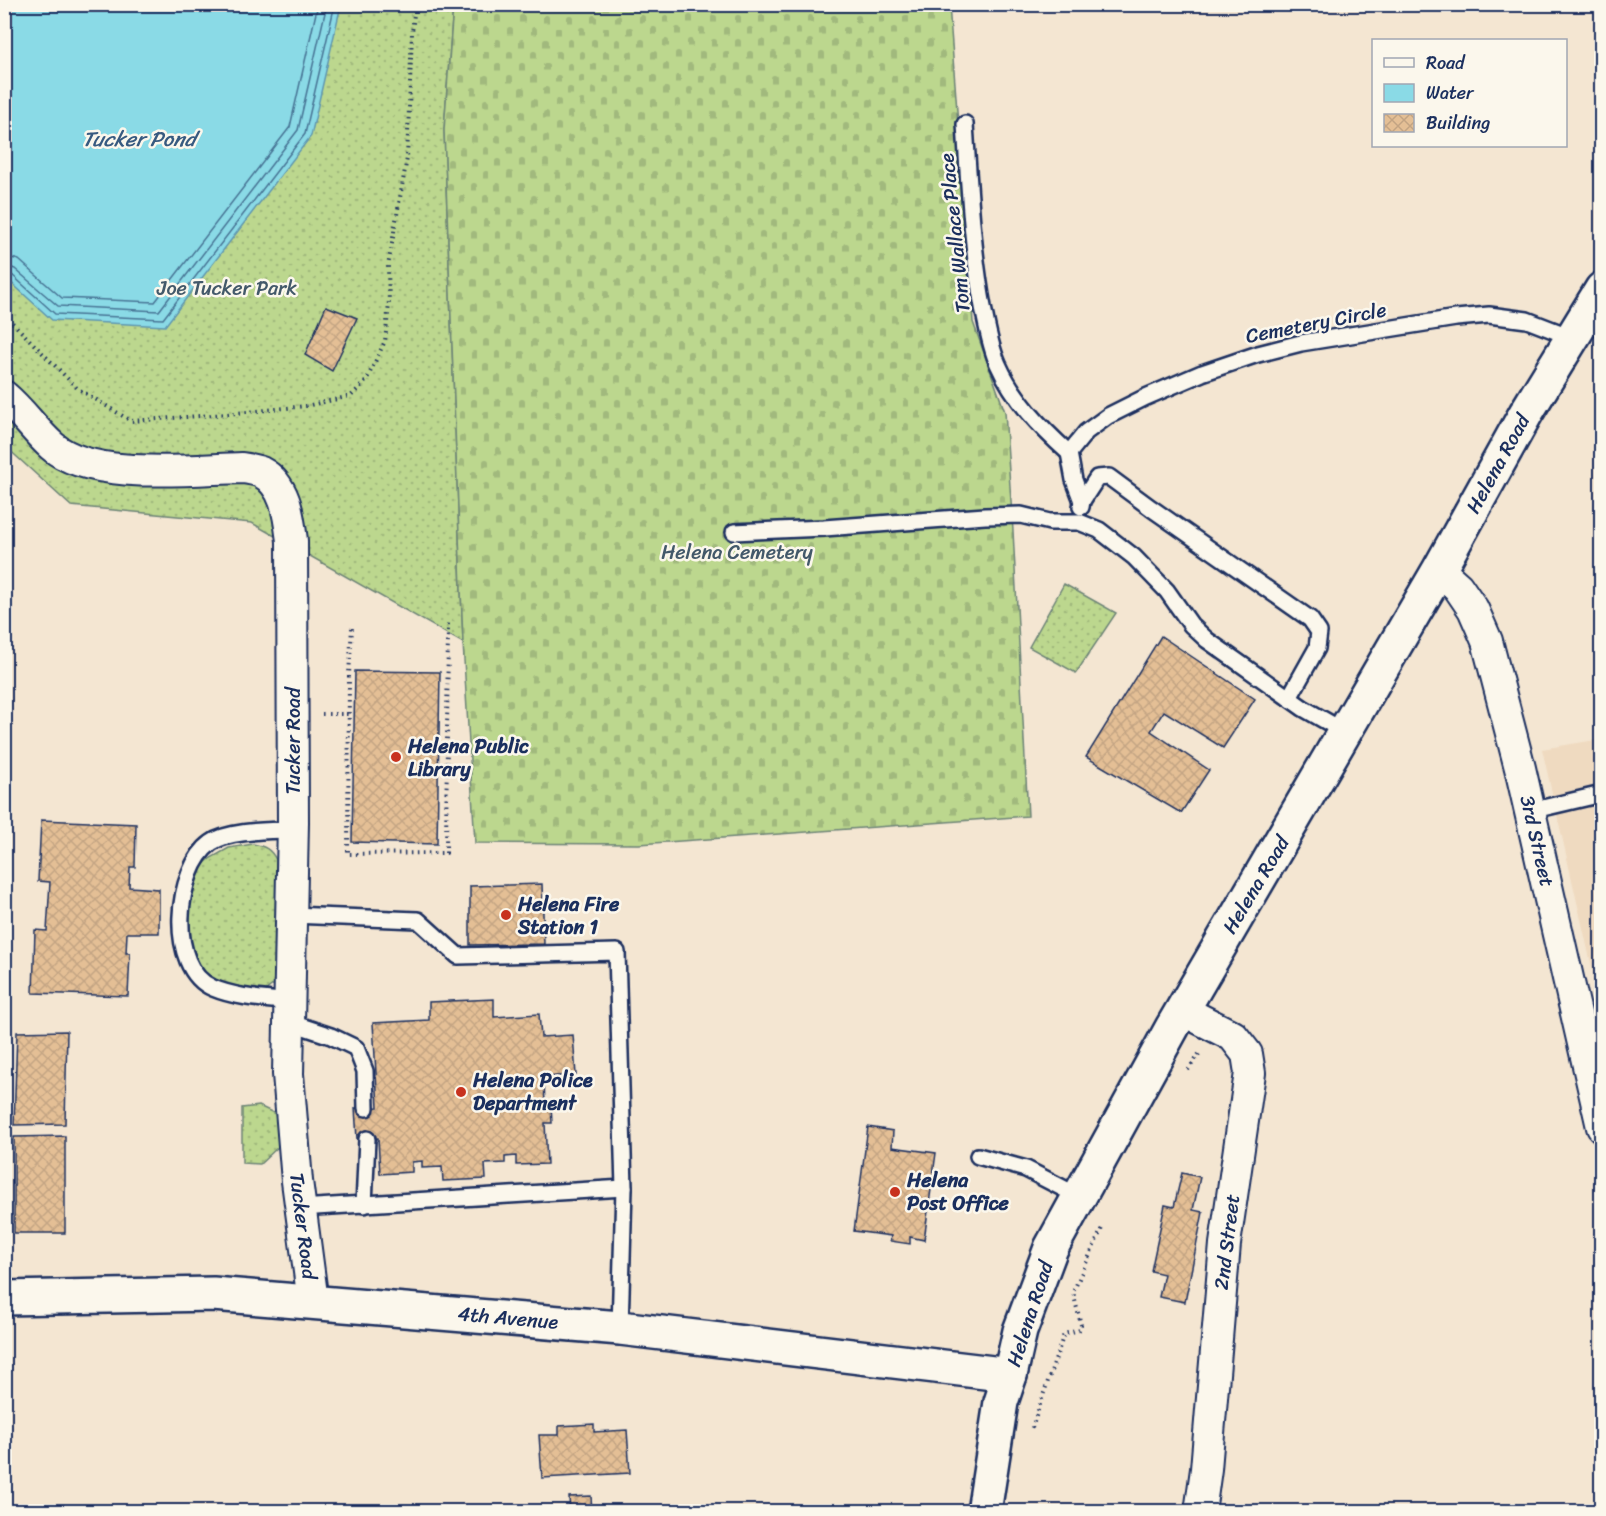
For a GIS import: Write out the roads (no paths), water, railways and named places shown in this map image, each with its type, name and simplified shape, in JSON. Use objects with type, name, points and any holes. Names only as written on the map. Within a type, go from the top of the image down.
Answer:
[{"type":"main road","name":"Helena Road","points":[[984,1512],[1000,1402],[1010,1375],[1020,1331],[1051,1248],[1182,1010],[1439,570],[1571,337],[1602,289]]},
{"type":"main road","name":"4th Avenue","points":[[4,1298],[213,1294],[620,1328],[1010,1375]]},
{"type":"street","name":"Tucker Road","points":[[4,396],[53,447],[72,458],[111,469],[133,471],[242,468],[260,471],[270,478],[288,508],[292,541],[292,830],[288,1074],[300,1208],[313,1302]]},
{"type":"street","name":"3rd Street","points":[[1439,570],[1458,587],[1473,609],[1487,641],[1595,1076],[1602,1127]]},
{"type":"street","name":"2nd Street","points":[[1182,1010],[1233,1036],[1247,1054],[1250,1073],[1225,1244],[1206,1469],[1200,1512]]},
{"type":"lane","name":"Tom Wallace Place","points":[[965,124],[976,270],[988,331],[998,364],[1025,410],[1069,453]]},
{"type":"lane","name":"Cemetery Circle","points":[[1069,453],[1086,432],[1108,416],[1146,397],[1213,369],[1301,343],[1456,318],[1489,315],[1527,320],[1571,337]]},
{"type":"lane","points":[[1069,453],[1074,480],[1082,501]]},
{"type":"lane","points":[[1079,522],[1082,501],[1097,478],[1109,477],[1310,619],[1319,632],[1317,648],[1289,698]]},
{"type":"lane","points":[[734,532],[985,516],[1022,515],[1050,522],[1079,522],[1099,530],[1134,557],[1167,591],[1191,625],[1207,640],[1289,698],[1345,732]]},
{"type":"lane","points":[[1530,811],[1602,795]]},
{"type":"lane","points":[[292,830],[240,832],[212,842],[199,856],[184,889],[181,916],[184,953],[191,970],[212,988],[290,1012],[356,1048],[364,1071],[366,1107]]},
{"type":"lane","points":[[291,915],[418,920],[458,956],[617,952],[624,1188],[620,1328]]},
{"type":"lane","points":[[364,1205],[367,1139]]},
{"type":"lane","points":[[978,1156],[1026,1169],[1080,1197]]},
{"type":"lane","points":[[300,1208],[624,1188]]},
{"type":"water","name":"Tucker Pond","points":[[5,4],[341,5],[311,136],[165,326],[52,320],[5,277]]},
{"type":"place","name":"Helena Public Library","points":[[396,757]]},
{"type":"place","name":"Helena Fire Station 1","points":[[506,915]]},
{"type":"place","name":"Helena Police Department","points":[[461,1092]]},
{"type":"place","name":"Helena Post Office","points":[[895,1192]]},
{"type":"park label","name":"Joe Tucker Park","points":[[227,288]]},
{"type":"park label","name":"Helena Cemetery","points":[[737,552]]}]
